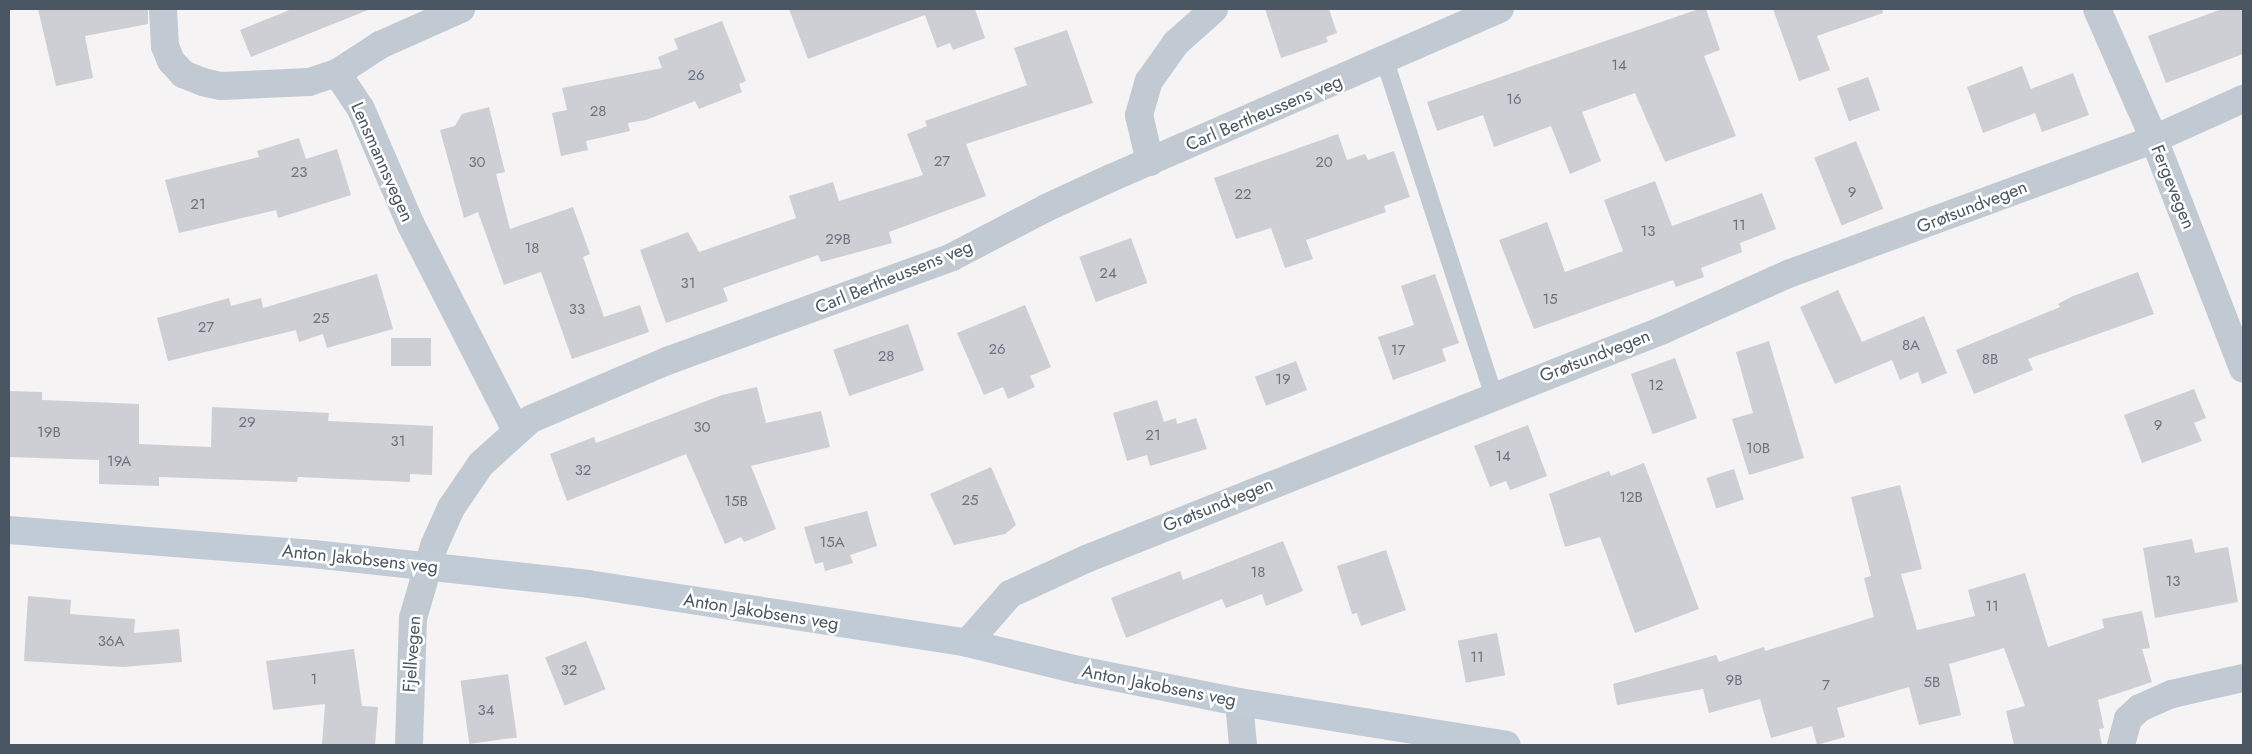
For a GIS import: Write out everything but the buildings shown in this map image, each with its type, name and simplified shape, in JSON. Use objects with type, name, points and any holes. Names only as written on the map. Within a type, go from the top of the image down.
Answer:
[{"type":"street","points":[[163,9],[165,46],[171,61],[183,74],[203,82],[221,86],[309,82],[336,73],[380,45],[461,9]]},
{"type":"street","points":[[1150,162],[1139,115],[1149,81],[1176,43],[1214,9]]},
{"type":"street","name":"Carl Bertheussens veg","points":[[427,565],[451,508],[464,487],[481,464],[516,430],[531,419],[608,384],[952,257],[1046,208],[1500,9]]},
{"type":"street","name":"Fergevegen","points":[[2097,9],[2154,139],[2243,368]]},
{"type":"street","name":"Lensmannsvegen","points":[[336,73],[361,109],[411,225],[516,430]]},
{"type":"street","name":"Grøtsundvegen","points":[[967,643],[1006,597],[1020,588],[1188,516],[1663,330],[1788,274],[2154,139],[2243,99]]},
{"type":"street","name":"Anton Jakobsens veg","points":[[9,530],[427,565],[588,584],[967,643],[1079,670],[1239,702],[1506,745]]},
{"type":"street","name":"Fjellvegen","points":[[409,745],[412,628],[427,565]]},
{"type":"street","points":[[2121,745],[2128,719],[2140,708],[2172,694],[2243,678]]},
{"type":"street","points":[[1239,702],[1243,745]]},
{"type":"lane","points":[[1385,61],[1494,396]]}]
